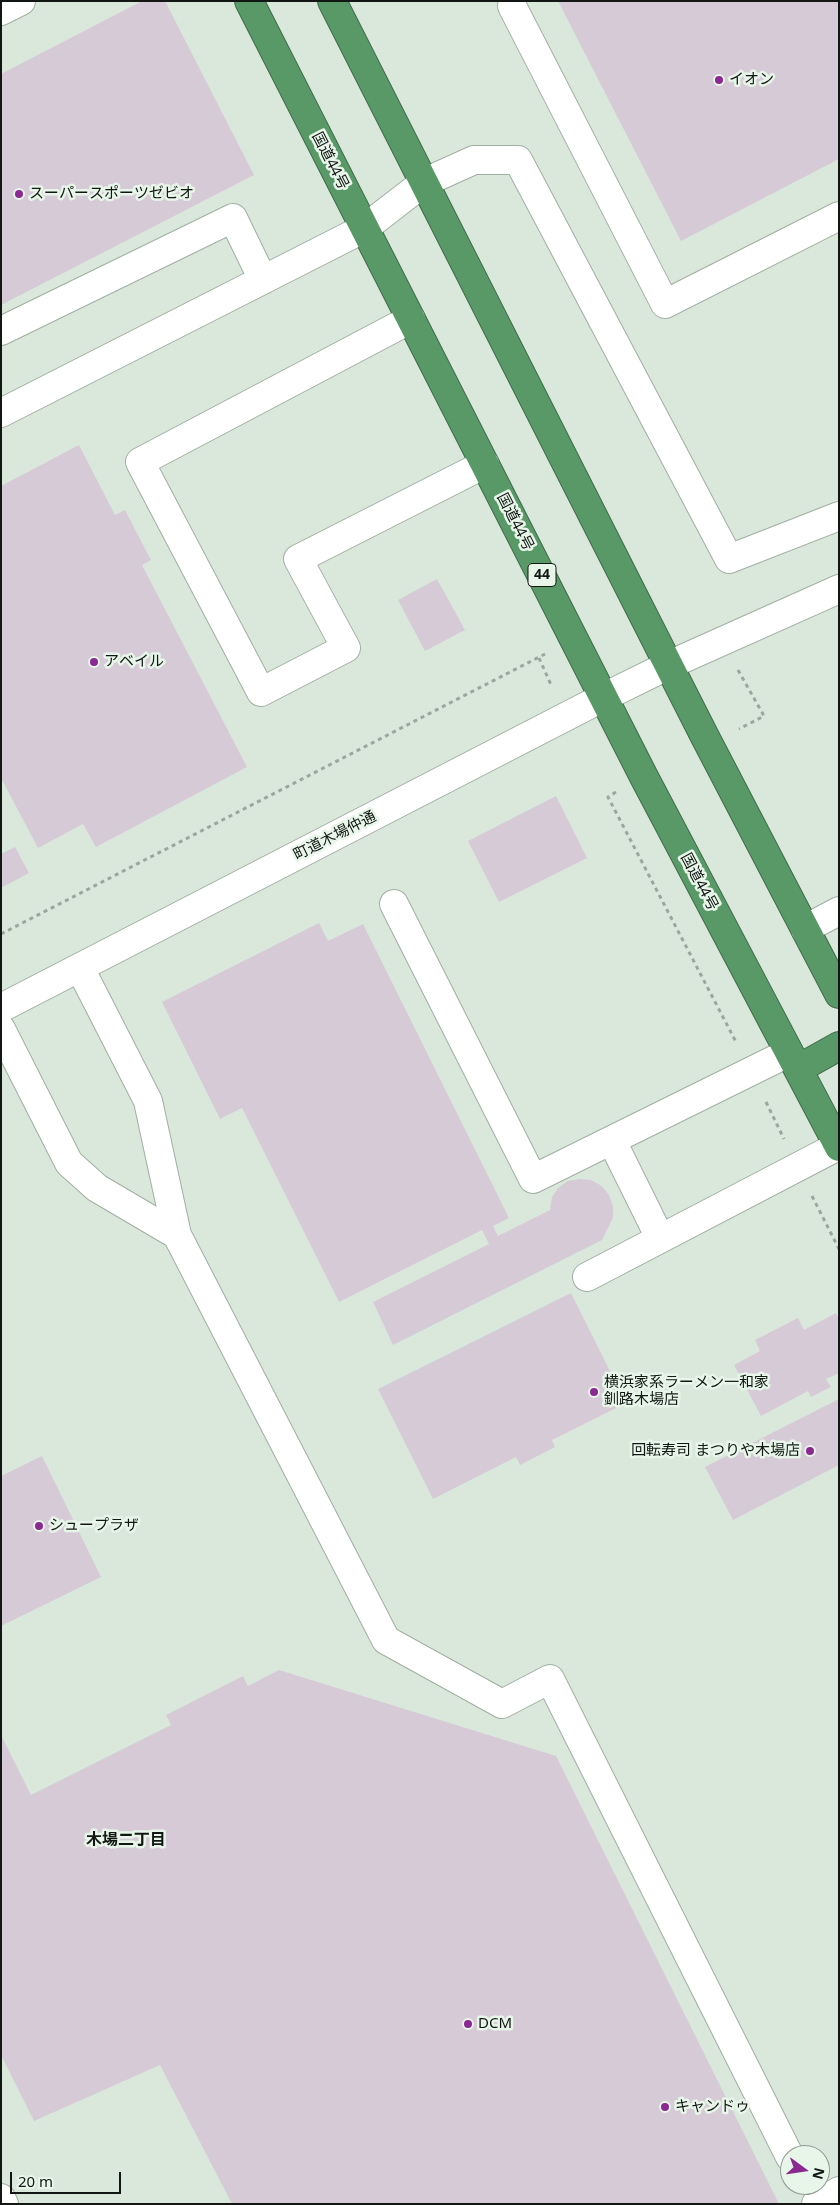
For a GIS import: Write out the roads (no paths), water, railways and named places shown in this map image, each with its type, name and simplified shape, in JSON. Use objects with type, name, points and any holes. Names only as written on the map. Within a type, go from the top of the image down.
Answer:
[{"type":"highway","name":"国道44号","points":[[249,1],[644,777],[838,1146]]},
{"type":"highway","points":[[332,1],[669,665],[839,994]]},
{"type":"highway","points":[[793,1061],[839,1046]]},
{"type":"street","points":[[512,6],[666,304],[839,216]]},
{"type":"street","points":[[1,413],[365,228],[423,183],[474,160],[518,160],[729,559],[839,516]]},
{"type":"street","points":[[1,331],[233,218],[263,280]]},
{"type":"street","points":[[411,319],[140,462],[261,692],[346,648],[298,559],[485,464]]},
{"type":"street","name":"町道木場仲通","points":[[1,1008],[604,697],[669,665],[839,589]]},
{"type":"street","points":[[394,904],[533,1179],[612,1141],[793,1061]]},
{"type":"street","points":[[805,929],[839,911]]},
{"type":"street","points":[[80,968],[148,1101],[177,1234],[386,1640],[502,1704],[550,1679],[784,2145]]},
{"type":"street","points":[[1,1029],[70,1163],[97,1188],[177,1234]]},
{"type":"street","points":[[612,1141],[660,1238]]},
{"type":"street","points":[[587,1277],[838,1146]]},
{"type":"street","points":[[815,2204],[839,2191]]},
{"type":"street","points":[[1,2198],[4,2204]]},
{"type":"place","name":"イオン","points":[[719,80]]},
{"type":"place","name":"スーパースポーツゼビオ","points":[[19,194]]},
{"type":"place","name":"アベイル","points":[[94,662]]},
{"type":"place","name":"横浜家系ラーメン一和家 釧路木場店","points":[[594,1392]]},
{"type":"place","name":"回転寿司 まつりや木場店","points":[[810,1451]]},
{"type":"place","name":"シュープラザ","points":[[39,1526]]},
{"type":"place","name":"DCM","points":[[468,2024]]},
{"type":"place","name":"キャンドゥ","points":[[665,2107]]},
{"type":"district","name":"木場二丁目","points":[[126,1840]]}]
